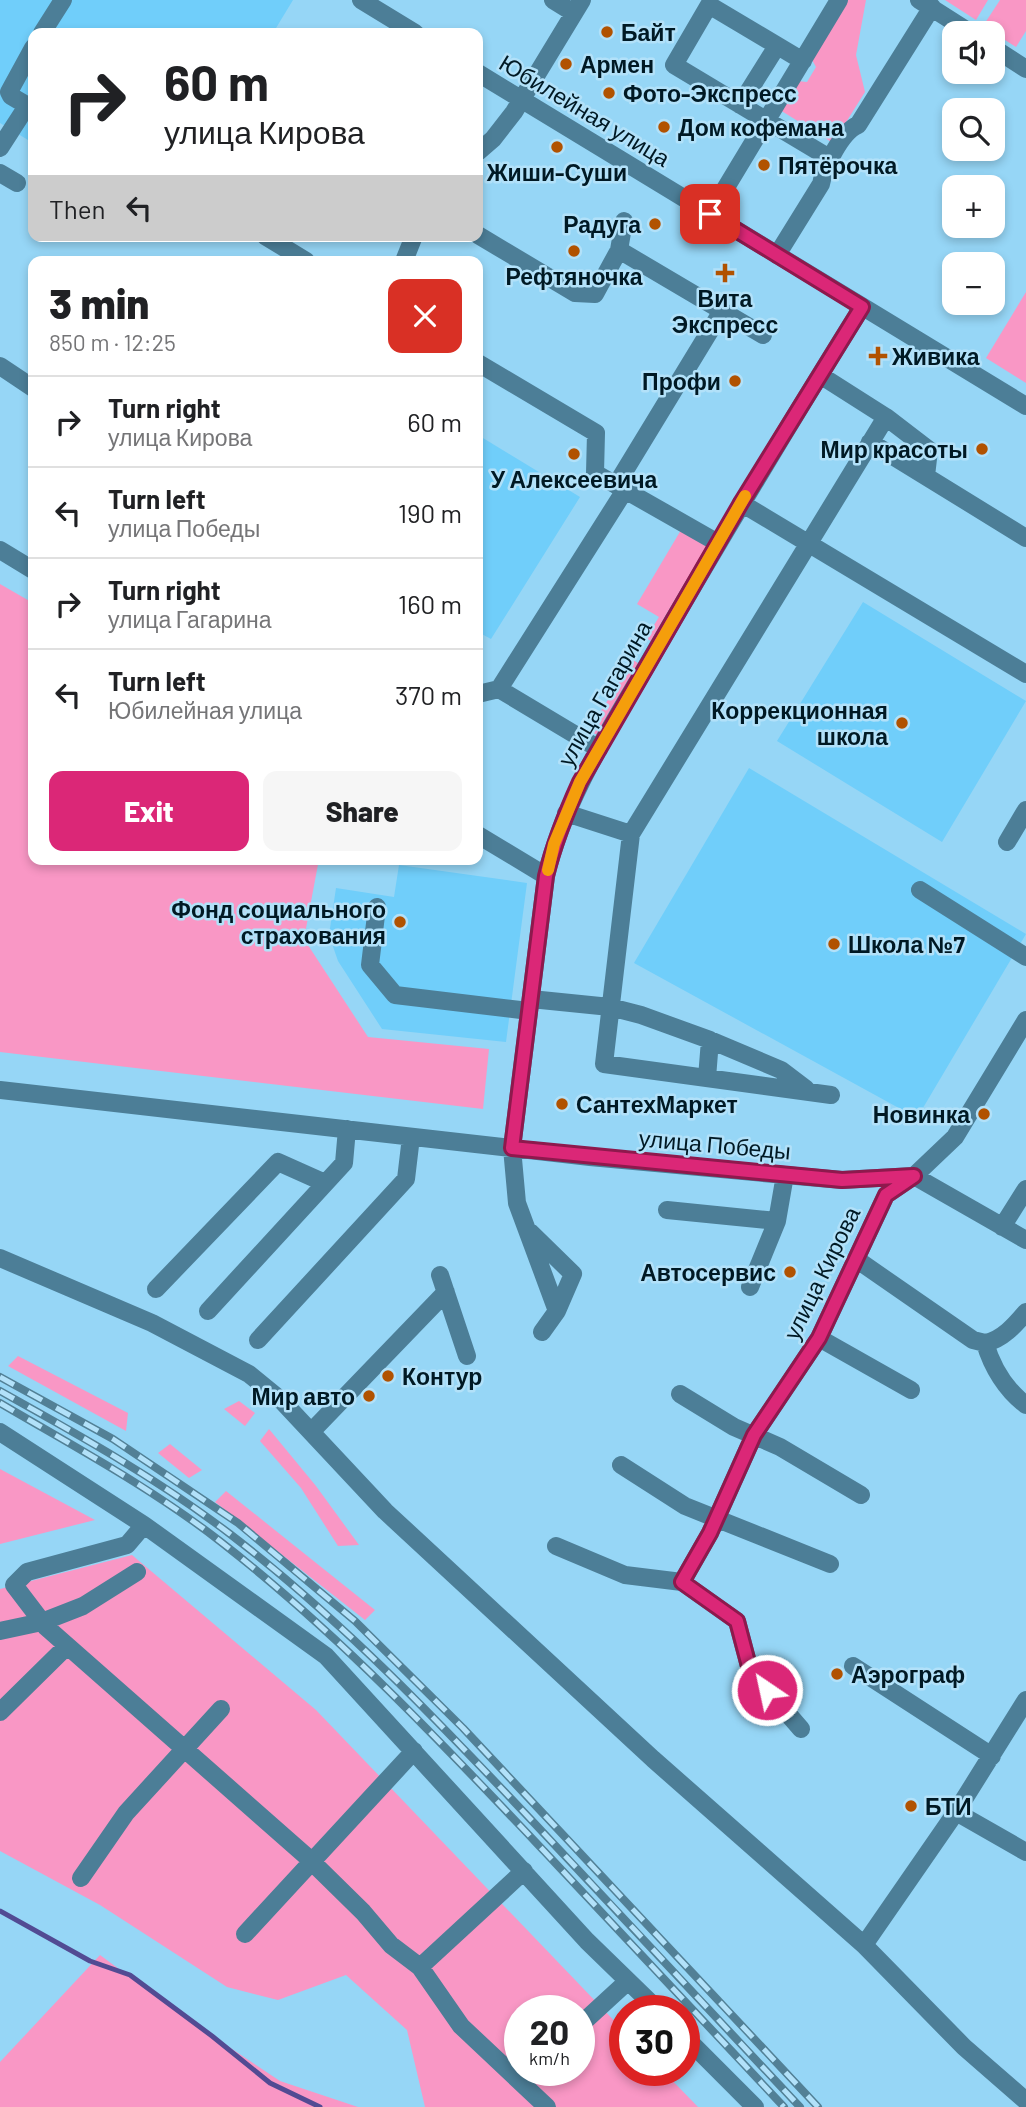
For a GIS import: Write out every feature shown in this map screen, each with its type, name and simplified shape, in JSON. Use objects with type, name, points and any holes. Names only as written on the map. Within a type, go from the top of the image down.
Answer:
[{"type":"street","points":[[46,28],[63,0]]},
{"type":"street","points":[[362,0],[407,28]]},
{"type":"street","points":[[483,148],[493,139],[522,100],[578,7],[553,0]]},
{"type":"street","points":[[710,214],[803,61],[832,3]]},
{"type":"street","points":[[776,255],[821,184],[823,172],[849,128],[858,125],[926,4],[952,21]]},
{"type":"street","points":[[803,61],[709,5],[674,65],[831,159]]},
{"type":"street","points":[[740,105],[776,46]]},
{"type":"street","points":[[1005,55],[1026,69]]},
{"type":"street","points":[[28,57],[9,92],[28,106]]},
{"type":"street","name":"Юбилейная улица","points":[[483,76],[1026,407]]},
{"type":"street","points":[[0,148],[28,110]]},
{"type":"street","points":[[0,173],[17,183]]},
{"type":"street","points":[[483,237],[575,293],[595,294],[619,250],[624,221]]},
{"type":"street","points":[[275,242],[298,256]]},
{"type":"street","points":[[619,250],[763,335]]},
{"type":"street","name":"улица Гагарина","points":[[557,1311],[517,1203],[512,1148],[546,876],[554,844],[566,813],[599,749],[741,503],[862,307]]},
{"type":"street","points":[[499,689],[621,487],[722,311]]},
{"type":"street","points":[[0,366],[28,385]]},
{"type":"street","points":[[483,366],[596,433],[595,473],[718,543]]},
{"type":"street","points":[[820,375],[886,417],[929,450],[926,476]]},
{"type":"street","points":[[831,1095],[604,1064],[631,834],[886,417]]},
{"type":"street","points":[[870,442],[1026,538]]},
{"type":"street","points":[[741,503],[1026,674]]},
{"type":"street","points":[[0,550],[28,567]]},
{"type":"street","points":[[483,693],[499,689],[599,749]]},
{"type":"street","points":[[1007,842],[1026,810]]},
{"type":"street","points":[[566,813],[631,834]]},
{"type":"street","points":[[483,838],[546,876]]},
{"type":"street","points":[[920,890],[1026,957]]},
{"type":"street","points":[[377,907],[370,965],[394,995],[530,1005],[610,1007],[641,1015],[710,1040],[781,1070],[809,1092]]},
{"type":"street","name":"улица Кирова","points":[[682,1582],[716,1520],[754,1435],[819,1338],[886,1195],[914,1176],[955,1137],[1026,1022]]},
{"type":"street","points":[[707,1078],[710,1040]]},
{"type":"street","name":"улица Победы","points":[[0,1090],[512,1148],[785,1175],[842,1180],[914,1176]]},
{"type":"street","points":[[208,1311],[344,1163],[348,1129]]},
{"type":"street","points":[[258,1340],[406,1179],[411,1137]]},
{"type":"street","points":[[156,1289],[278,1162],[325,1183]]},
{"type":"street","points":[[750,1287],[777,1221],[785,1175]]},
{"type":"street","points":[[914,1176],[1026,1240]]},
{"type":"street","points":[[1002,1227],[1026,1189]]},
{"type":"street","points":[[667,1210],[777,1221]]},
{"type":"street","points":[[525,1227],[573,1275],[557,1311],[542,1332]]},
{"type":"street","points":[[0,1258],[152,1323],[249,1374],[282,1401],[385,1511],[653,1759],[864,1945],[964,2047],[1026,2101]]},
{"type":"street","points":[[856,1259],[973,1340],[985,1343],[994,1341],[1026,1312]]},
{"type":"street","points":[[311,1432],[443,1283],[467,1356]]},
{"type":"street","points":[[819,1338],[911,1390]]},
{"type":"street","points":[[985,1343],[990,1362],[1014,1396],[1026,1405]]},
{"type":"street","points":[[680,1395],[734,1427],[780,1447],[860,1495]]},
{"type":"street","points":[[0,1432],[144,1525],[326,1656],[587,1941],[642,1995]]},
{"type":"street","points":[[621,1465],[685,1506],[830,1564]]},
{"type":"street","points":[[144,1525],[127,1545],[27,1572],[14,1585],[42,1622],[67,1646],[312,1862],[363,1912],[391,1945],[420,1966],[461,2026],[504,2058]]},
{"type":"street","points":[[556,1546],[625,1575],[682,1582],[737,1621],[750,1670],[801,1729]]},
{"type":"street","points":[[0,1631],[42,1622],[83,1606],[137,1572]]},
{"type":"street","points":[[0,1712],[67,1646]]},
{"type":"street","points":[[853,1665],[992,1756]]},
{"type":"street","points":[[864,1945],[956,1812],[1026,1700]]},
{"type":"street","points":[[81,1878],[126,1814],[221,1709]]},
{"type":"street","points":[[245,1934],[414,1751]]},
{"type":"street","points":[[956,1812],[1026,1852]]},
{"type":"street","points":[[420,1966],[524,1871]]},
{"type":"street","points":[[595,2011],[628,1981]]},
{"type":"street","points":[[700,2052],[755,2107]]},
{"type":"street","points":[[534,2086],[547,2107]]},
{"type":"shaded area","points":[[0,0],[293,0],[276,28],[28,28],[28,140],[0,123]]},
{"type":"shaded area","points":[[846,0],[866,0],[856,55],[865,92],[833,143],[780,110],[797,81],[807,82],[816,67],[811,58]]},
{"type":"shaded area","points":[[945,0],[988,0],[976,20]]},
{"type":"shaded area","points":[[1000,0],[1026,0],[1026,31],[1016,47],[1005,40],[1005,21],[986,21]]},
{"type":"shaded area","points":[[1026,292],[1026,383],[986,358]]},
{"type":"shaded area","points":[[483,438],[580,497],[491,639],[483,635]]},
{"type":"shaded area","points":[[681,530],[711,548],[654,643],[646,638],[659,617],[637,604]]},
{"type":"shaded area","points":[[0,584],[28,600],[28,865],[318,865],[304,939],[368,1037],[489,1049],[483,1109],[0,1052]]},
{"type":"shaded area","name":"Коррекционная школа","points":[[863,602],[1026,701],[942,842],[777,741]]},
{"type":"shaded area","points":[[633,660],[641,665],[597,735],[589,730]]},
{"type":"shaded area","name":"Школа №7","points":[[749,768],[1026,934],[917,1118],[634,963]]},
{"type":"shaded area","points":[[399,865],[527,883],[506,1042],[382,1029],[338,961],[329,935],[336,888],[394,897]]},
{"type":"shaded area","points":[[18,1356],[128,1413],[126,1431],[8,1366]]},
{"type":"shaded area","points":[[239,1401],[255,1413],[245,1426],[224,1409]]},
{"type":"shaded area","points":[[269,1429],[316,1486],[359,1545],[338,1546],[301,1488],[260,1441]]},
{"type":"shaded area","points":[[170,1444],[202,1470],[189,1478],[158,1453]]},
{"type":"shaded area","points":[[0,1469],[95,1520],[0,1544]]},
{"type":"shaded area","points":[[226,1491],[375,1610],[365,1620],[215,1502]]},
{"type":"shaded area","points":[[132,1555],[316,1710],[589,1995],[504,1995],[504,2086],[595,2086],[595,2001],[609,2015],[609,2086],[678,2086],[698,2107],[425,2107],[407,2030],[346,1975],[278,2000],[227,1987],[100,1905],[0,1851],[0,1589]]},
{"type":"shaded area","points":[[100,1955],[184,2017],[280,2081],[358,2107],[0,2107],[0,2062]]},
{"type":"waterway","points":[[0,1911],[90,1961],[130,1975],[270,2083],[320,2107]]},
{"type":"railway","points":[[0,1377],[113,1439],[238,1523],[355,1621],[463,1728],[818,2107]]},
{"type":"railway","points":[[0,1391],[89,1441],[175,1495],[230,1534],[312,1601],[464,1749],[800,2107]]},
{"type":"railway","points":[[0,1403],[113,1469],[195,1522],[307,1614],[348,1651],[467,1770],[784,2107]]},
{"type":"slow traffic","points":[[548,870],[554,844],[580,782],[745,496]]},
{"type":"place","name":"Байт","points":[[607,32]]},
{"type":"place","name":"Армен","points":[[566,64]]},
{"type":"place","name":"Фото-Экспресс","points":[[609,93]]},
{"type":"place","name":"Дом кофемана","points":[[664,127]]},
{"type":"place","name":"Жиши-Суши","points":[[557,147]]},
{"type":"place","name":"Пятёрочка","points":[[764,165]]},
{"type":"place","name":"Радуга","points":[[655,224]]},
{"type":"place","name":"Рефтяночка","points":[[574,251]]},
{"type":"place","name":"Вита Экспресс","points":[[725,273]]},
{"type":"place","name":"Живика","points":[[878,356]]},
{"type":"place","name":"Профи","points":[[735,381]]},
{"type":"place","name":"Мир красоты","points":[[982,449]]},
{"type":"place","name":"У Алексеевича","points":[[574,454]]},
{"type":"place","name":"Коррекционная школа","points":[[902,723]]},
{"type":"place","name":"Фонд социального страхования","points":[[400,922]]},
{"type":"place","name":"Школа №7","points":[[834,944]]},
{"type":"place","name":"СантехМаркет","points":[[562,1104]]},
{"type":"place","name":"Новинка","points":[[984,1114]]},
{"type":"place","name":"Автосервис","points":[[790,1272]]},
{"type":"place","name":"Контур","points":[[388,1376]]},
{"type":"place","name":"Мир авто","points":[[369,1396]]},
{"type":"place","name":"Аэрограф","points":[[837,1674]]},
{"type":"place","name":"БТИ","points":[[911,1806]]},
{"type":"route","points":[[710,214],[862,307],[741,503],[580,782],[566,813],[546,876],[512,1148],[842,1180],[914,1176],[886,1195],[819,1338],[754,1435],[710,1533],[682,1582],[737,1621],[750,1670],[767,1690]]}]
